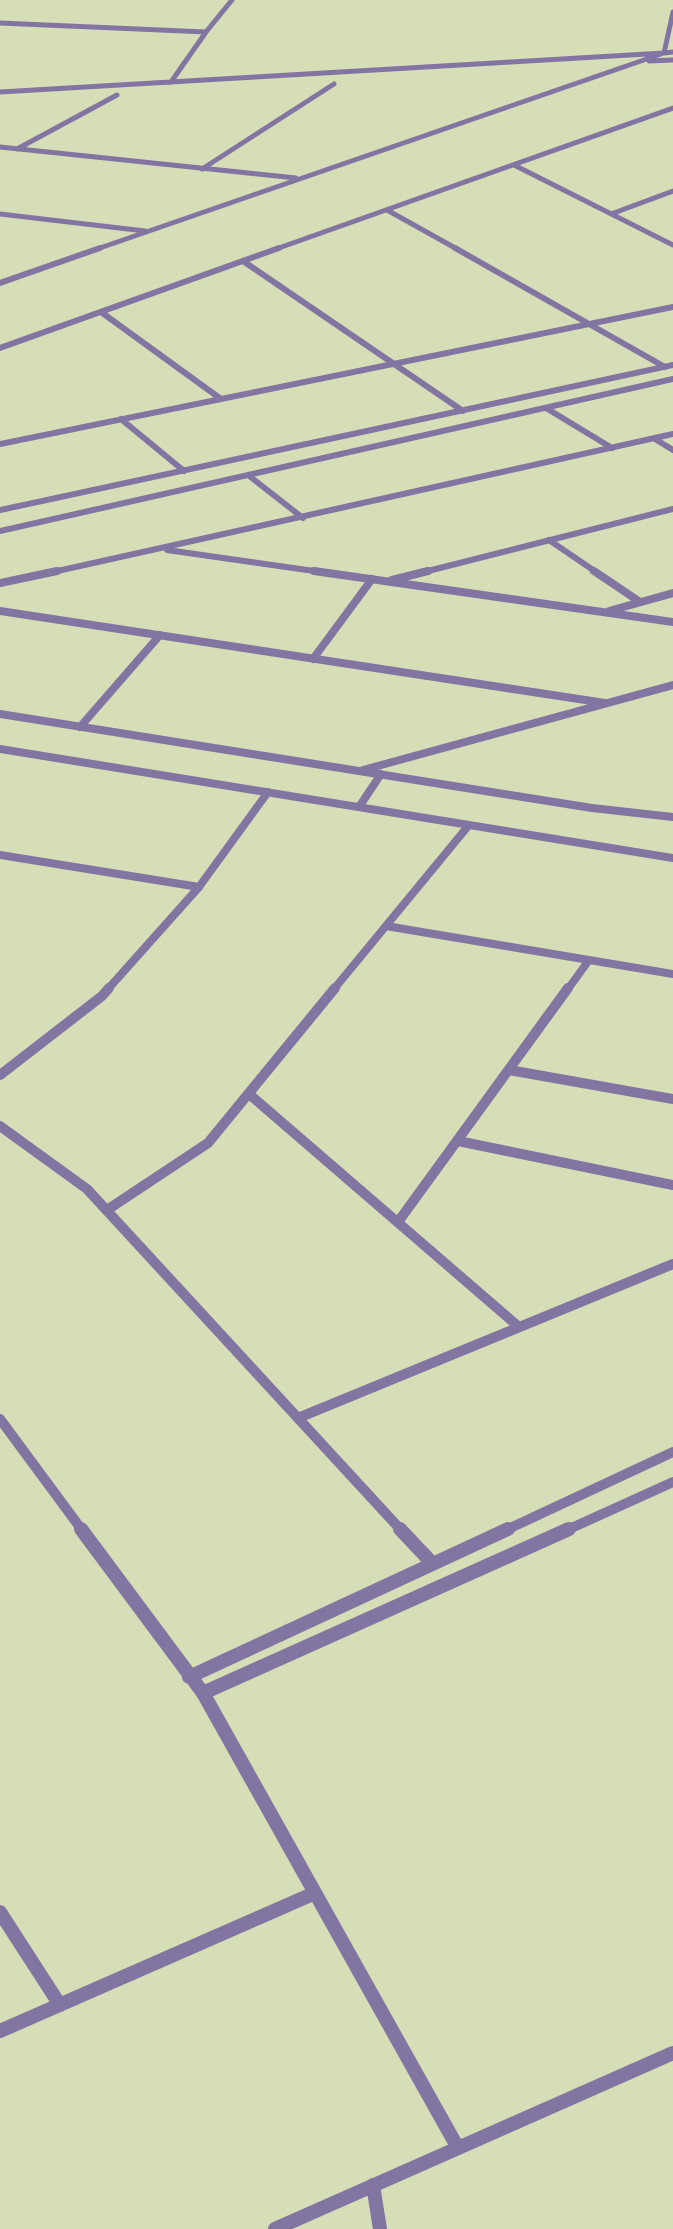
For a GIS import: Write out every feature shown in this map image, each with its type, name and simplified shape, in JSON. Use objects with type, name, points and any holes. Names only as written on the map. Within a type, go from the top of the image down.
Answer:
[{"type":"street","points":[[171,82],[206,32],[232,0]]},
{"type":"street","points":[[664,53],[673,12]]},
{"type":"street","points":[[0,23],[206,32]]},
{"type":"street","points":[[0,92],[673,52]]},
{"type":"street","points":[[0,283],[664,53]]},
{"type":"street","points":[[638,62],[673,60]]},
{"type":"street","points":[[202,169],[334,84]]},
{"type":"street","points":[[17,149],[117,95]]},
{"type":"street","points":[[0,348],[673,108]]},
{"type":"street","points":[[0,148],[300,179]]},
{"type":"street","points":[[514,165],[673,245]]},
{"type":"street","points":[[611,214],[673,191]]},
{"type":"street","points":[[387,210],[665,367]]},
{"type":"street","points":[[0,214],[148,232]]},
{"type":"street","points":[[243,261],[463,411]]},
{"type":"street","points":[[0,444],[673,307]]},
{"type":"street","points":[[101,312],[221,399]]},
{"type":"street","points":[[0,510],[673,366]]},
{"type":"street","points":[[0,531],[673,379]]},
{"type":"street","points":[[546,408],[612,448]]},
{"type":"street","points":[[121,419],[184,470]]},
{"type":"street","points":[[0,583],[303,518],[673,434]]},
{"type":"street","points":[[655,439],[673,450]]},
{"type":"street","points":[[248,475],[303,518]]},
{"type":"street","points":[[387,581],[673,509]]},
{"type":"street","points":[[549,540],[640,602]]},
{"type":"street","points":[[161,549],[673,622]]},
{"type":"street","points":[[313,659],[372,579]]},
{"type":"street","points":[[604,612],[673,593]]},
{"type":"street","points":[[0,611],[605,703]]},
{"type":"street","points":[[80,727],[160,635]]},
{"type":"street","points":[[359,771],[673,685]]},
{"type":"street","points":[[0,714],[592,808],[673,817]]},
{"type":"street","points":[[0,749],[673,858]]},
{"type":"street","points":[[359,807],[381,774]]},
{"type":"street","points":[[0,1075],[102,996],[199,887],[268,792]]},
{"type":"street","points":[[659,815],[673,811]]},
{"type":"street","points":[[107,1210],[208,1144],[469,825]]},
{"type":"street","points":[[0,855],[199,887]]},
{"type":"street","points":[[386,926],[673,974]]},
{"type":"street","points":[[398,1222],[589,960]]},
{"type":"street","points":[[509,1070],[673,1099]]},
{"type":"street","points":[[249,1094],[519,1327]]},
{"type":"street","points":[[0,1126],[87,1189],[432,1563]]},
{"type":"street","points":[[458,1141],[673,1185]]},
{"type":"street","points":[[298,1418],[673,1264]]},
{"type":"street","points":[[0,1419],[188,1676],[203,1693],[458,2148]]},
{"type":"street","points":[[188,1676],[673,1452]]},
{"type":"street","points":[[203,1693],[673,1482]]},
{"type":"street","points":[[0,2031],[315,1893]]},
{"type":"street","points":[[0,1912],[60,2005]]},
{"type":"street","points":[[275,2229],[673,2053]]},
{"type":"street","points":[[373,2185],[380,2229]]}]
